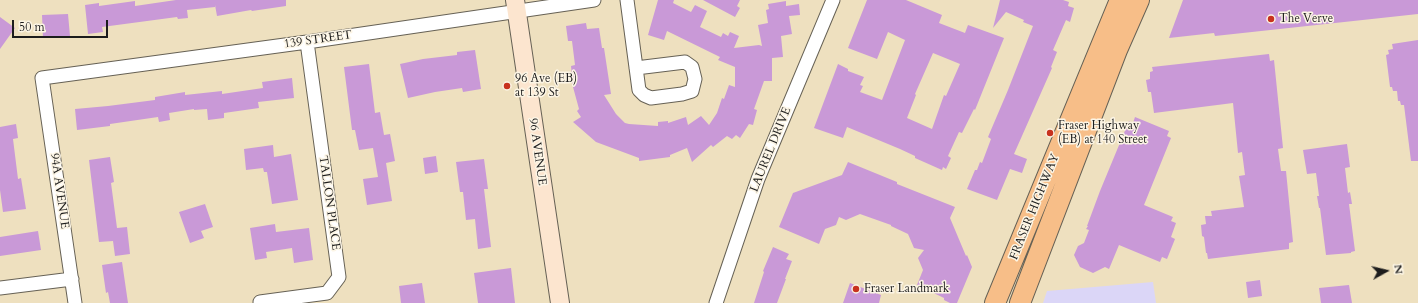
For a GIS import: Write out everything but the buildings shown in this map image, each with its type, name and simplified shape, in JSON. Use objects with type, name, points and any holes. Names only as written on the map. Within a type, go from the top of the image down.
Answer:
[{"type":"main road","name":"FRASER HIGHWAY","points":[[995,303],[1120,0]]},
{"type":"main road","name":"FRASER HIGHWAY","points":[[1020,303],[1117,50],[1139,0]]},
{"type":"main road","name":"96 AVENUE","points":[[516,6],[560,303]]},
{"type":"street","name":"139 STREET","points":[[42,78],[307,42],[516,6],[594,0]]},
{"type":"street","points":[[626,0],[636,68]]},
{"type":"street","name":"LAUREL DRIVE","points":[[716,303],[758,179],[833,0]]},
{"type":"street","name":"TALLON PLACE","points":[[260,302],[327,293],[339,277],[307,42]]},
{"type":"street","name":"94A AVENUE","points":[[42,78],[75,303]]},
{"type":"street","points":[[0,288],[72,279]]},
{"type":"shaded area","points":[[1153,282],[1156,303],[1043,303],[1047,291]]},
{"type":"place","name":"The Verve","points":[[1271,19]]},
{"type":"place","name":"96 Ave (EB) at 139 St","points":[[507,86]]},
{"type":"place","name":"Fraser Highway (EB) at 140 Street","points":[[1050,133]]},
{"type":"place","name":"Fraser Landmark","points":[[856,289]]}]
